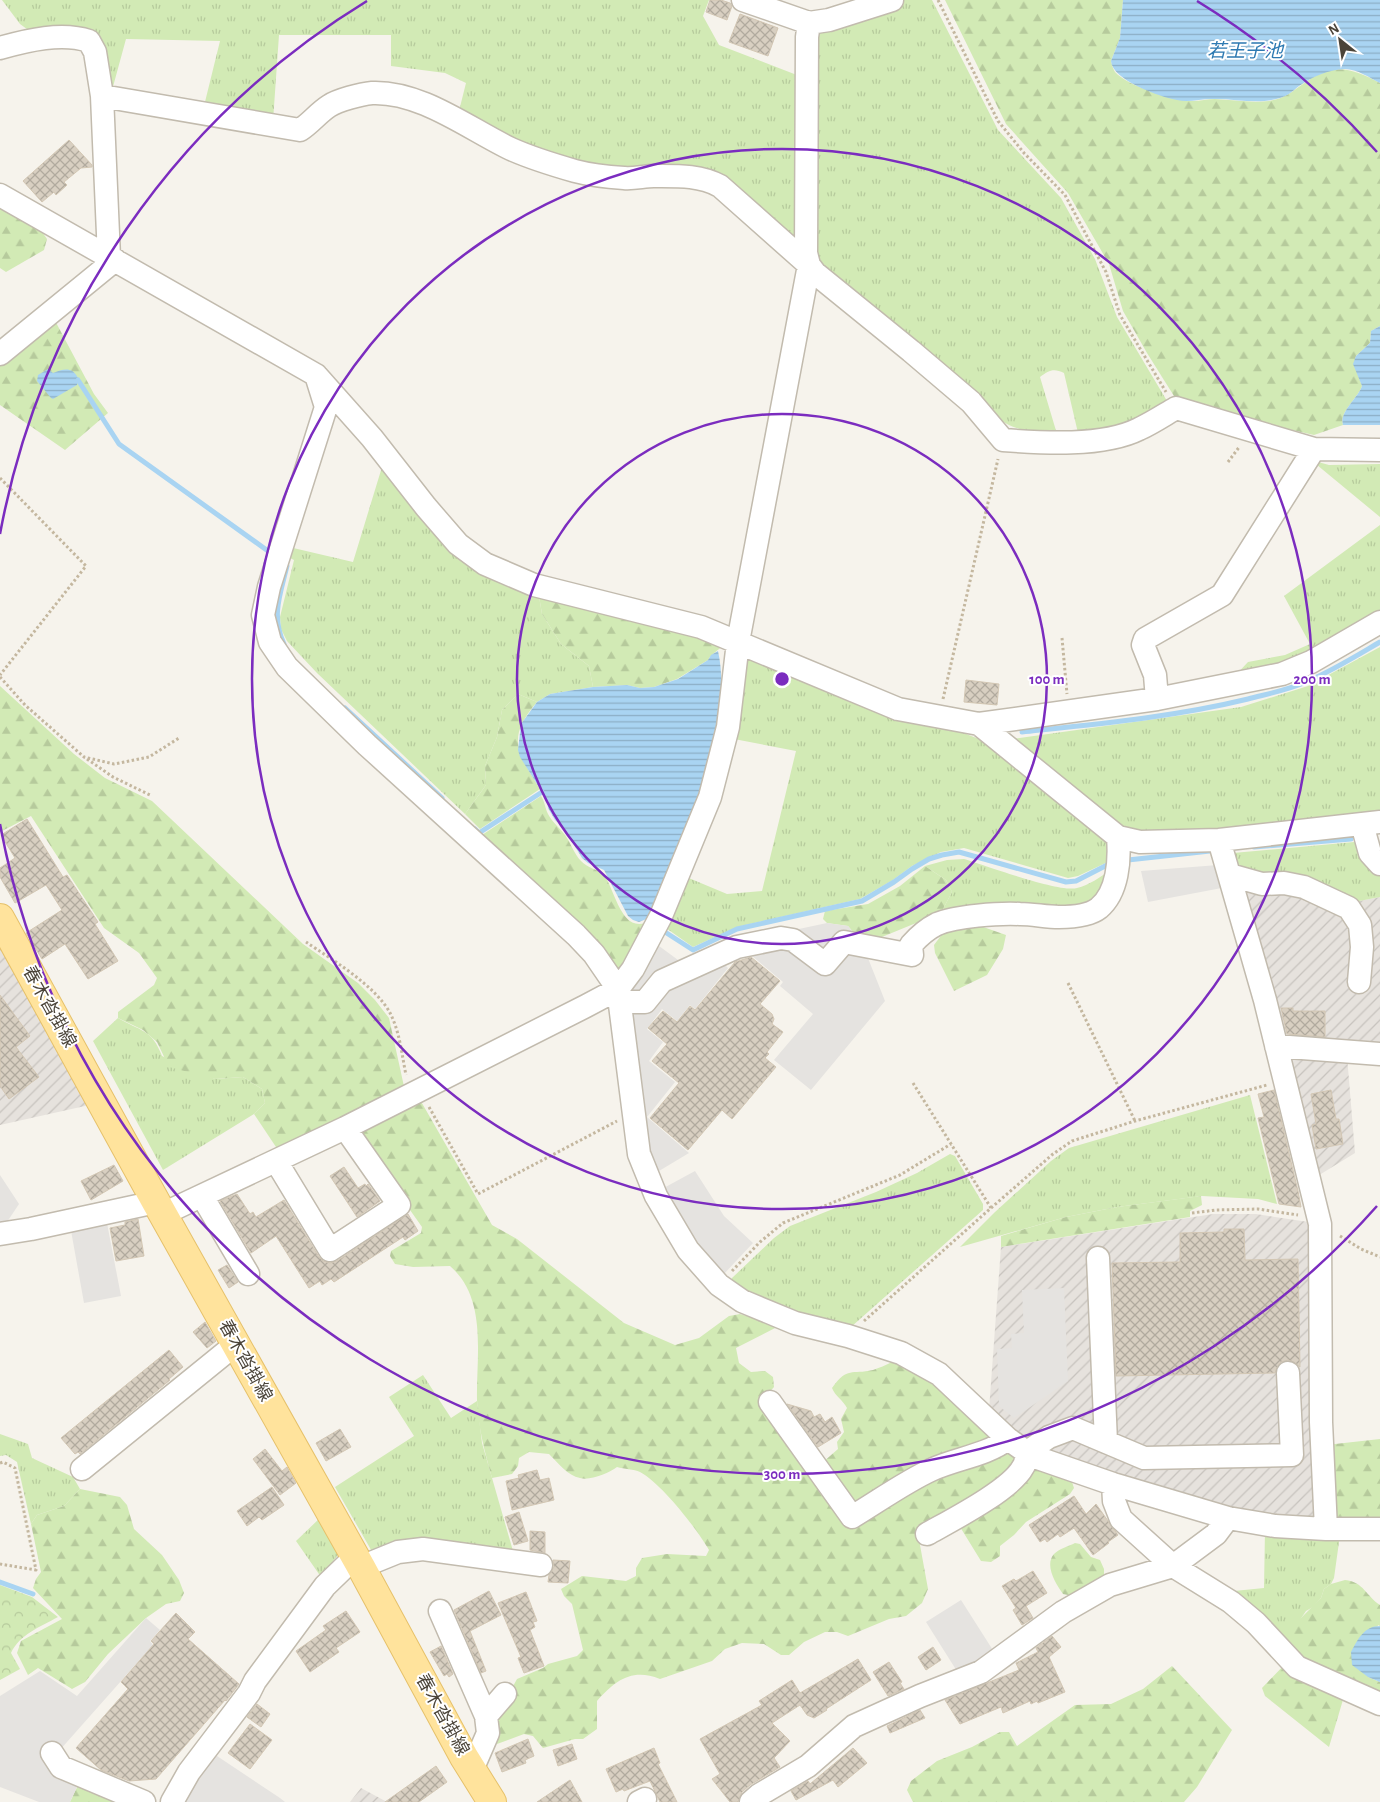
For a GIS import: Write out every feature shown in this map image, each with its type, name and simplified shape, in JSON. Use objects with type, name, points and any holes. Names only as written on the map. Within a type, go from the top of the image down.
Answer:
[{"type":"main road","name":"春木沓掛線","points":[[0,918],[472,1770],[492,1802]]},
{"type":"street","points":[[743,0],[809,23],[829,20],[892,0]]},
{"type":"street","points":[[0,1234],[160,1208],[202,1196],[619,996],[662,916],[710,797],[728,727],[738,642],[808,265],[806,244],[807,37],[809,23]]},
{"type":"street","points":[[0,48],[22,42],[76,37],[89,41],[95,52],[102,96],[112,258]]},
{"type":"street","points":[[102,96],[300,130],[309,125],[329,105],[372,93],[394,94],[450,116],[512,150],[577,172],[625,178],[694,176],[710,181],[720,186],[815,273],[971,402],[1003,440],[1035,443],[1073,442],[1108,438],[1138,430],[1176,408],[1314,449],[1380,450]]},
{"type":"street","points":[[0,195],[316,375],[372,438],[426,507],[458,544],[485,564],[534,585],[701,627],[898,709],[979,724],[1158,699],[1282,674],[1311,662],[1380,622]]},
{"type":"street","points":[[0,354],[112,258]]},
{"type":"street","points":[[316,375],[326,407],[269,587],[263,615],[270,642],[287,667],[368,745],[576,934],[594,954],[619,996],[640,1154],[656,1196],[688,1250],[719,1284],[742,1301],[795,1323],[848,1336],[901,1353],[939,1374],[1008,1439],[1032,1456],[1113,1484],[1228,1518],[1275,1526],[1326,1529],[1380,1529]]},
{"type":"street","points":[[1158,699],[1155,675],[1143,645],[1144,639],[1222,594],[1314,449]]},
{"type":"street","points":[[979,724],[1118,837],[1140,842],[1220,840],[1371,823],[1370,853],[1380,864]]},
{"type":"street","points":[[619,996],[645,1002],[662,980],[737,947],[781,938],[793,940],[825,964],[844,942],[912,955],[911,946],[918,936],[938,924],[970,917],[1019,913],[1058,917],[1080,916],[1098,909],[1112,892],[1120,856],[1118,837]]},
{"type":"street","points":[[1220,840],[1265,1000],[1320,1221],[1321,1422],[1326,1529]]},
{"type":"street","points":[[1230,875],[1262,884],[1284,883],[1304,887],[1349,908],[1360,925],[1362,948],[1359,982]]},
{"type":"street","points":[[1276,1046],[1380,1054]]},
{"type":"street","points":[[276,1161],[330,1250],[399,1205],[346,1128]]},
{"type":"street","points":[[202,1196],[248,1274]]},
{"type":"street","points":[[1098,1258],[1106,1442]]},
{"type":"street","points":[[82,1469],[236,1344]]},
{"type":"street","points":[[926,1534],[983,1501],[1017,1476],[1024,1466],[1027,1452],[1049,1437],[1073,1428],[1144,1458],[1292,1455],[1288,1373]]},
{"type":"street","points":[[770,1402],[852,1517],[928,1471],[953,1460],[995,1448],[1008,1439]]},
{"type":"street","points":[[1113,1484],[1114,1501],[1121,1519],[1173,1566],[1237,1607],[1256,1623],[1297,1667],[1380,1704]]},
{"type":"street","points":[[751,1802],[759,1795],[808,1766],[854,1726],[920,1696],[981,1672],[1064,1612],[1110,1585],[1173,1566],[1216,1534],[1228,1518]]},
{"type":"street","points":[[172,1802],[194,1764],[249,1693],[255,1681],[325,1586],[358,1562],[398,1552],[423,1549],[541,1565]]},
{"type":"street","points":[[440,1611],[486,1716],[488,1733],[472,1770]]},
{"type":"street","points":[[486,1716],[505,1694]]},
{"type":"street","points":[[52,1753],[61,1767],[144,1802]]},
{"type":"path","points":[[938,0],[998,121],[1024,154],[1065,195],[1106,272],[1120,315],[1176,408]]},
{"type":"path","points":[[939,716],[1003,440]]},
{"type":"path","points":[[0,478],[86,566],[0,676],[25,705],[84,757],[113,777],[152,796]]},
{"type":"path","points":[[1062,638],[1068,712]]},
{"type":"path","points":[[84,757],[114,764],[140,759],[149,757],[179,738]]},
{"type":"path","points":[[306,942],[365,985],[391,1014],[416,1093],[478,1194],[633,1112]]},
{"type":"path","points":[[1068,983],[1135,1121]]},
{"type":"path","points":[[848,1336],[1053,1154],[1072,1141],[1135,1121],[1285,1080]]},
{"type":"path","points":[[913,1083],[991,1208]]},
{"type":"path","points":[[719,1284],[760,1242],[783,1223],[900,1175],[951,1144]]},
{"type":"path","points":[[1192,1213],[1216,1210],[1258,1209],[1320,1221],[1362,1249],[1380,1257]]},
{"type":"path","points":[[0,1463],[4,1462],[15,1468],[36,1570],[0,1564]]},
{"type":"shaded area","points":[[1235,862],[1354,902],[1380,897],[1380,1050],[1281,1041]]},
{"type":"shaded area","points":[[1218,865],[1227,887],[1148,902],[1141,871]]},
{"type":"shaded area","points":[[827,923],[848,926],[862,943],[885,1001],[811,1090],[774,1060],[813,1014],[780,986],[783,982],[751,955],[766,936]]},
{"type":"shaded area","points":[[0,935],[94,1104],[0,1125]]},
{"type":"shaded area","points":[[655,943],[693,971],[721,961],[728,968],[695,1009],[690,1005],[677,1021],[662,1009],[647,1029],[663,1042],[649,1061],[675,1082],[647,1117],[689,1153],[654,1174],[646,1149],[626,992]]},
{"type":"shaded area","points":[[1284,1053],[1347,1056],[1355,1153],[1316,1177]]},
{"type":"shaded area","points":[[695,1171],[724,1216],[753,1243],[723,1275],[703,1257],[660,1190]]},
{"type":"shaded area","points":[[0,1175],[19,1204],[3,1228],[0,1228]]},
{"type":"shaded area","points":[[1213,1214],[1256,1214],[1315,1223],[1322,1520],[1296,1520],[1236,1510],[1052,1457],[989,1410],[1001,1247]]},
{"type":"shaded area","points":[[106,1218],[121,1296],[84,1303],[70,1225]]},
{"type":"shaded area","points":[[1064,1288],[1068,1381],[1014,1418],[999,1406],[997,1349],[1012,1348],[1011,1334],[1024,1333],[1022,1290]]},
{"type":"shaded area","points":[[961,1600],[996,1655],[960,1676],[926,1622]]},
{"type":"shaded area","points":[[146,1618],[160,1630],[150,1641],[153,1645],[59,1751],[85,1770],[70,1802],[39,1802],[0,1787],[0,1696],[40,1671],[77,1696]]},
{"type":"shaded area","points":[[211,1752],[280,1798],[285,1802],[177,1802]]},
{"type":"shaded area","points":[[361,1788],[387,1802],[350,1802]]},
{"type":"green space","points":[[2,0],[709,0],[703,16],[719,45],[802,77],[802,250],[718,179],[573,167],[458,115],[466,83],[445,73],[391,66],[391,35],[279,35],[273,121],[203,110],[220,41],[126,39],[111,94],[98,49],[35,35],[20,24]]},
{"type":"green space","points":[[904,0],[932,0],[998,130],[1061,198],[1095,259],[1117,317],[1170,406],[1144,421],[1078,433],[1064,373],[1052,370],[1040,377],[1057,434],[1031,432],[1017,428],[994,416],[817,270],[815,31],[825,24]]},
{"type":"green space","points":[[945,0],[1123,0],[1120,38],[1111,61],[1114,71],[1121,77],[1151,92],[1184,100],[1269,101],[1283,97],[1323,72],[1341,69],[1359,73],[1380,83],[1380,326],[1371,331],[1370,343],[1356,356],[1354,364],[1362,386],[1346,410],[1343,425],[1314,435],[1179,404],[1123,311],[1109,264],[1068,193],[1006,124]]},
{"type":"green space","points":[[0,207],[40,229],[47,239],[44,250],[6,272],[0,268]]},
{"type":"green space","points":[[52,315],[94,394],[108,413],[65,450],[0,405],[0,360]]},
{"type":"green space","points":[[1311,460],[1329,465],[1380,464],[1380,517]]},
{"type":"green space","points":[[382,467],[428,527],[446,546],[539,596],[542,614],[561,644],[589,666],[593,687],[550,694],[537,702],[518,694],[502,710],[497,737],[485,766],[486,785],[465,814],[317,673],[287,641],[281,629],[280,617],[294,560],[286,556],[289,547],[353,562]]},
{"type":"green space","points":[[1380,525],[1380,614],[1274,670],[1233,678],[1248,662],[1285,655],[1310,644],[1284,596]]},
{"type":"green space","points":[[539,596],[703,637],[723,645],[708,660],[677,679],[654,687],[640,688],[627,685],[593,687],[589,666],[561,644],[542,614]]},
{"type":"green space","points":[[1380,647],[1380,811],[1199,830],[1142,833],[1124,827],[1102,813],[1012,739],[1241,707],[1308,686]]},
{"type":"green space","points":[[756,657],[875,712],[956,730],[984,741],[1102,837],[1110,849],[1112,860],[1078,876],[1068,878],[964,848],[941,852],[912,866],[893,880],[860,899],[737,927],[693,947],[663,926],[684,876],[727,894],[762,891],[796,751],[734,739],[745,661]]},
{"type":"green space","points":[[0,686],[74,754],[105,778],[152,801],[303,944],[358,983],[375,1000],[389,1018],[405,1091],[280,1153],[254,1114],[265,1103],[262,1089],[243,1077],[215,1079],[169,1067],[157,1042],[143,1030],[118,1018],[118,1012],[154,985],[157,978],[139,953],[104,928],[31,816],[0,832]]},
{"type":"green space","points":[[518,694],[537,702],[521,726],[518,745],[525,765],[540,789],[480,829],[465,814],[486,785],[485,766],[497,737],[502,710]]},
{"type":"green space","points":[[541,796],[550,817],[565,835],[579,858],[583,863],[604,875],[624,915],[630,921],[637,924],[645,923],[618,977],[479,837]]},
{"type":"green space","points":[[1354,842],[1380,872],[1380,897],[1354,902],[1264,876],[1239,866],[1235,862],[1233,853]]},
{"type":"green space","points":[[964,859],[1039,883],[1068,888],[1086,885],[1111,869],[1091,907],[943,909],[952,892],[946,880],[925,866],[947,860]]},
{"type":"green space","points":[[925,866],[946,880],[952,892],[943,909],[921,921],[877,939],[860,940],[848,926],[827,923],[823,919],[825,911],[868,904],[900,886]]},
{"type":"green space","points":[[972,923],[1006,935],[1003,949],[987,975],[954,991],[935,953],[934,945],[946,929]]},
{"type":"green space","points":[[118,1018],[144,1032],[154,1040],[162,1056],[215,1079],[243,1077],[262,1089],[265,1103],[254,1114],[163,1170],[93,1041]]},
{"type":"green space","points":[[1250,1095],[1277,1204],[1258,1199],[1202,1196],[1117,1207],[1066,1217],[960,1247],[1051,1161],[1069,1148]]},
{"type":"green space","points":[[419,1098],[492,1225],[517,1239],[624,1323],[675,1345],[699,1338],[729,1316],[740,1314],[779,1326],[736,1348],[739,1363],[751,1372],[765,1371],[773,1377],[774,1387],[766,1396],[848,1522],[926,1478],[1004,1451],[1018,1456],[1015,1473],[924,1532],[920,1545],[928,1589],[922,1603],[906,1616],[889,1619],[848,1636],[837,1632],[825,1632],[804,1642],[789,1655],[781,1655],[764,1644],[742,1643],[725,1649],[712,1661],[660,1679],[641,1675],[625,1678],[611,1687],[597,1701],[597,1729],[583,1739],[575,1739],[543,1748],[533,1736],[524,1734],[497,1744],[492,1738],[493,1722],[517,1679],[548,1664],[577,1656],[583,1650],[572,1604],[564,1596],[561,1589],[582,1576],[626,1581],[636,1576],[636,1568],[642,1558],[667,1554],[706,1556],[709,1550],[688,1519],[668,1496],[649,1478],[638,1471],[617,1467],[599,1476],[584,1479],[567,1472],[549,1454],[529,1452],[519,1458],[518,1466],[512,1474],[492,1478],[479,1420],[477,1400],[477,1329],[475,1311],[470,1295],[462,1279],[450,1266],[413,1267],[395,1264],[390,1256],[391,1251],[421,1233],[422,1227],[355,1132]]},
{"type":"green space","points":[[950,1154],[955,1156],[983,1204],[983,1210],[851,1327],[774,1304],[731,1283],[732,1278],[774,1238],[790,1226],[876,1192],[917,1173]]},
{"type":"green space","points":[[1201,1196],[1202,1205],[1190,1211],[1190,1217],[1001,1247],[1001,1236],[1066,1217],[1117,1207]]},
{"type":"green space","points":[[892,1362],[911,1368],[932,1380],[995,1436],[856,1510],[822,1463],[838,1449],[837,1442],[844,1432],[841,1419],[847,1408],[832,1388],[846,1374],[873,1370]]},
{"type":"green space","points":[[423,1375],[451,1418],[477,1401],[482,1443],[515,1558],[374,1555],[335,1487],[414,1436],[389,1397]]},
{"type":"green space","points":[[0,1434],[28,1444],[32,1458],[73,1477],[80,1489],[64,1506],[37,1515],[31,1524],[17,1462],[6,1455],[0,1456]]},
{"type":"green space","points":[[1380,1439],[1380,1521],[1334,1521],[1326,1445]]},
{"type":"green space","points":[[1031,1466],[1072,1482],[1074,1488],[1070,1494],[1026,1522],[1000,1546],[1000,1556],[991,1562],[981,1561],[957,1522]]},
{"type":"green space","points":[[80,1489],[120,1497],[127,1505],[134,1529],[162,1555],[179,1580],[184,1593],[180,1601],[166,1604],[146,1618],[108,1654],[85,1682],[72,1689],[38,1668],[28,1675],[17,1653],[21,1641],[62,1619],[33,1588],[41,1572],[31,1524],[37,1515],[64,1506]]},
{"type":"green space","points":[[321,1517],[340,1552],[321,1577],[296,1541]]},
{"type":"green space","points":[[1265,1530],[1340,1535],[1334,1578],[1331,1584],[1324,1589],[1321,1598],[1313,1607],[1306,1611],[1285,1642],[1224,1592],[1264,1588]]},
{"type":"green space","points":[[1075,1543],[1080,1544],[1091,1557],[1100,1560],[1104,1569],[1104,1577],[1073,1596],[1063,1594],[1052,1574],[1050,1563],[1051,1558],[1056,1552]]},
{"type":"green space","points":[[1345,1580],[1357,1583],[1380,1605],[1380,1626],[1378,1625],[1368,1677],[1380,1682],[1380,1699],[1301,1666],[1285,1642],[1291,1628],[1321,1598],[1324,1589],[1331,1584]]},
{"type":"green space","points":[[0,1585],[32,1597],[58,1617],[25,1636],[15,1646],[11,1653],[20,1669],[0,1680]]},
{"type":"green space","points":[[1287,1662],[1345,1693],[1329,1747],[1265,1696],[1262,1688]]},
{"type":"green space","points":[[1172,1666],[1232,1730],[1197,1787],[1184,1802],[913,1802],[907,1790],[911,1781],[937,1761],[972,1747],[1000,1732],[1009,1732],[1017,1746],[1075,1705],[1111,1704],[1143,1689]]},
{"type":"green space","points":[[80,1781],[132,1802],[70,1802]]},
{"type":"water","name":"若王子池","points":[[1123,0],[1380,0],[1380,83],[1359,72],[1345,69],[1315,76],[1285,96],[1272,100],[1211,99],[1185,101],[1160,95],[1128,81],[1113,68],[1111,61],[1120,38]]},
{"type":"water","points":[[1380,326],[1380,425],[1343,425],[1346,410],[1362,386],[1353,364],[1356,356],[1370,343],[1371,331]]},
{"type":"water","points":[[48,369],[53,373],[70,370],[78,378],[77,385],[53,399],[51,398],[37,381],[38,375]]},
{"type":"water","points":[[718,651],[721,681],[719,713],[713,747],[703,782],[678,849],[652,907],[654,911],[649,918],[639,922],[628,916],[604,870],[588,863],[582,858],[563,827],[555,820],[548,808],[547,800],[520,757],[518,750],[521,724],[537,702],[550,694],[593,687],[627,685],[640,688],[654,687],[678,679],[708,660],[711,655]]},
{"type":"water","points":[[1380,1626],[1380,1682],[1368,1677],[1352,1665],[1351,1652],[1359,1638],[1366,1631]]},
{"type":"building","points":[[710,0],[721,0],[730,3],[732,6],[727,20],[706,12]]},
{"type":"building","points":[[740,14],[778,28],[768,56],[729,42]]},
{"type":"building","points":[[69,140],[92,167],[81,168],[64,182],[67,185],[56,195],[54,192],[42,202],[23,181]]},
{"type":"building","points":[[966,680],[999,684],[997,705],[964,702]]},
{"type":"building","points":[[27,819],[63,877],[67,875],[98,922],[95,924],[118,961],[88,979],[65,944],[42,959],[26,933],[62,910],[46,885],[15,903],[0,877],[0,868],[15,858],[1,835]]},
{"type":"building","points":[[751,957],[780,981],[760,1004],[772,1014],[774,1019],[772,1024],[783,1032],[767,1052],[769,1054],[765,1058],[776,1067],[732,1119],[722,1110],[688,1150],[650,1118],[679,1083],[652,1061],[667,1044],[648,1028],[663,1011],[677,1022],[690,1006],[695,1010],[735,962]]},
{"type":"building","points":[[0,995],[30,1036],[16,1047],[39,1077],[9,1099],[0,1086]]},
{"type":"building","points":[[1281,1008],[1293,1008],[1293,1011],[1325,1011],[1325,1037],[1287,1034]]},
{"type":"building","points":[[1274,1090],[1301,1207],[1279,1204],[1258,1118],[1264,1117],[1258,1094]]},
{"type":"building","points":[[1331,1090],[1336,1119],[1339,1119],[1343,1144],[1316,1149],[1312,1125],[1316,1124],[1311,1094]]},
{"type":"building","points":[[114,1165],[123,1181],[91,1200],[81,1181]]},
{"type":"building","points":[[344,1167],[358,1188],[368,1184],[380,1201],[357,1217],[330,1176]]},
{"type":"building","points":[[237,1194],[250,1214],[253,1212],[256,1217],[284,1200],[319,1257],[323,1261],[330,1263],[337,1261],[408,1214],[418,1231],[405,1240],[403,1237],[334,1282],[331,1279],[322,1285],[320,1281],[309,1288],[276,1236],[251,1253],[220,1201]]},
{"type":"building","points":[[138,1219],[144,1256],[116,1261],[110,1228],[125,1225],[125,1222]]},
{"type":"building","points":[[1224,1229],[1244,1229],[1245,1260],[1298,1259],[1300,1367],[1288,1360],[1281,1362],[1275,1373],[1116,1376],[1112,1263],[1180,1262],[1180,1233],[1224,1232]]},
{"type":"building","points":[[227,1265],[238,1282],[229,1288],[218,1270]]},
{"type":"building","points":[[205,1322],[216,1341],[207,1348],[193,1332]]},
{"type":"building","points":[[169,1350],[183,1367],[170,1380],[80,1454],[78,1452],[75,1454],[61,1438]]},
{"type":"building","points":[[787,1404],[811,1411],[814,1417],[820,1414],[825,1422],[832,1417],[841,1433],[818,1447]]},
{"type":"building","points":[[340,1429],[351,1447],[326,1461],[316,1443]]},
{"type":"building","points":[[265,1449],[282,1471],[287,1467],[296,1483],[280,1495],[253,1459]]},
{"type":"building","points":[[537,1470],[540,1480],[549,1478],[554,1500],[512,1510],[506,1481],[519,1478],[518,1475]]},
{"type":"building","points":[[272,1487],[284,1505],[262,1520],[259,1517],[247,1526],[237,1511]]},
{"type":"building","points":[[1074,1496],[1086,1514],[1096,1504],[1118,1535],[1093,1555],[1074,1528],[1060,1537],[1058,1534],[1047,1542],[1045,1539],[1040,1542],[1029,1525]]},
{"type":"building","points":[[519,1512],[528,1541],[514,1545],[505,1517]]},
{"type":"building","points":[[530,1531],[545,1532],[545,1553],[530,1550]]},
{"type":"building","points":[[553,1560],[570,1561],[568,1583],[548,1582],[549,1575],[554,1567]]},
{"type":"building","points":[[1033,1571],[1047,1593],[1026,1606],[1033,1618],[1022,1625],[1013,1610],[1016,1608],[1002,1586],[1014,1579],[1016,1581]]},
{"type":"building","points":[[489,1591],[501,1615],[470,1631],[486,1671],[481,1673],[454,1610]]},
{"type":"building","points":[[526,1592],[537,1621],[533,1622],[535,1627],[530,1630],[544,1666],[524,1673],[518,1658],[521,1657],[498,1603]]},
{"type":"building","points":[[346,1611],[360,1632],[336,1648],[339,1652],[310,1672],[296,1651],[326,1630],[323,1626]]},
{"type":"building","points":[[176,1613],[195,1632],[188,1639],[239,1684],[156,1779],[129,1781],[101,1770],[76,1748],[128,1689],[121,1682],[154,1644],[151,1641]]},
{"type":"building","points":[[1052,1636],[1061,1647],[1049,1657],[1065,1692],[1038,1703],[1037,1701],[1031,1704],[1030,1701],[1003,1713],[1001,1707],[960,1724],[945,1700],[1019,1670],[1016,1663],[1038,1652],[1036,1648]]},
{"type":"building","points":[[441,1646],[453,1674],[449,1677],[447,1674],[444,1676],[430,1652]]},
{"type":"building","points":[[933,1647],[941,1660],[926,1670],[918,1657]]},
{"type":"building","points":[[858,1659],[871,1680],[814,1718],[807,1715],[800,1705],[772,1723],[790,1741],[774,1758],[780,1767],[750,1785],[742,1792],[738,1802],[730,1802],[712,1779],[720,1774],[700,1739],[762,1705],[759,1701],[792,1680],[800,1693]]},
{"type":"building","points":[[889,1662],[902,1682],[900,1683],[904,1689],[888,1696],[873,1672]]},
{"type":"building","points":[[257,1704],[270,1714],[261,1727],[247,1717]]},
{"type":"building","points":[[920,1710],[925,1718],[890,1733],[887,1726]]},
{"type":"building","points":[[250,1724],[272,1740],[250,1769],[228,1753]]},
{"type":"building","points":[[528,1739],[534,1756],[525,1760],[526,1763],[502,1772],[495,1753]]},
{"type":"building","points":[[572,1744],[577,1759],[558,1766],[553,1750]]},
{"type":"building","points":[[654,1748],[660,1763],[658,1764],[677,1802],[660,1802],[650,1781],[624,1791],[623,1789],[616,1792],[606,1769]]},
{"type":"building","points":[[853,1748],[867,1763],[838,1787],[833,1780],[796,1800],[791,1791],[808,1781],[810,1784]]},
{"type":"building","points":[[436,1766],[447,1782],[419,1802],[385,1802]]},
{"type":"building","points":[[570,1780],[582,1802],[537,1802]]},
{"type":"waterway","points":[[78,380],[119,444],[268,551]]},
{"type":"waterway","points":[[284,644],[280,634],[277,615],[287,566]]},
{"type":"waterway","points":[[1022,732],[1192,711],[1270,694],[1316,678],[1380,642]]},
{"type":"waterway","points":[[345,708],[442,798]]},
{"type":"waterway","points":[[475,829],[479,833],[542,792]]},
{"type":"waterway","points":[[1254,847],[1351,839]]},
{"type":"waterway","points":[[1128,860],[1210,851]]},
{"type":"waterway","points":[[665,932],[693,950],[737,929],[862,901],[929,859],[959,852],[1066,882],[1076,881],[1111,863]]},
{"type":"waterway","points":[[0,1582],[33,1594]]}]
